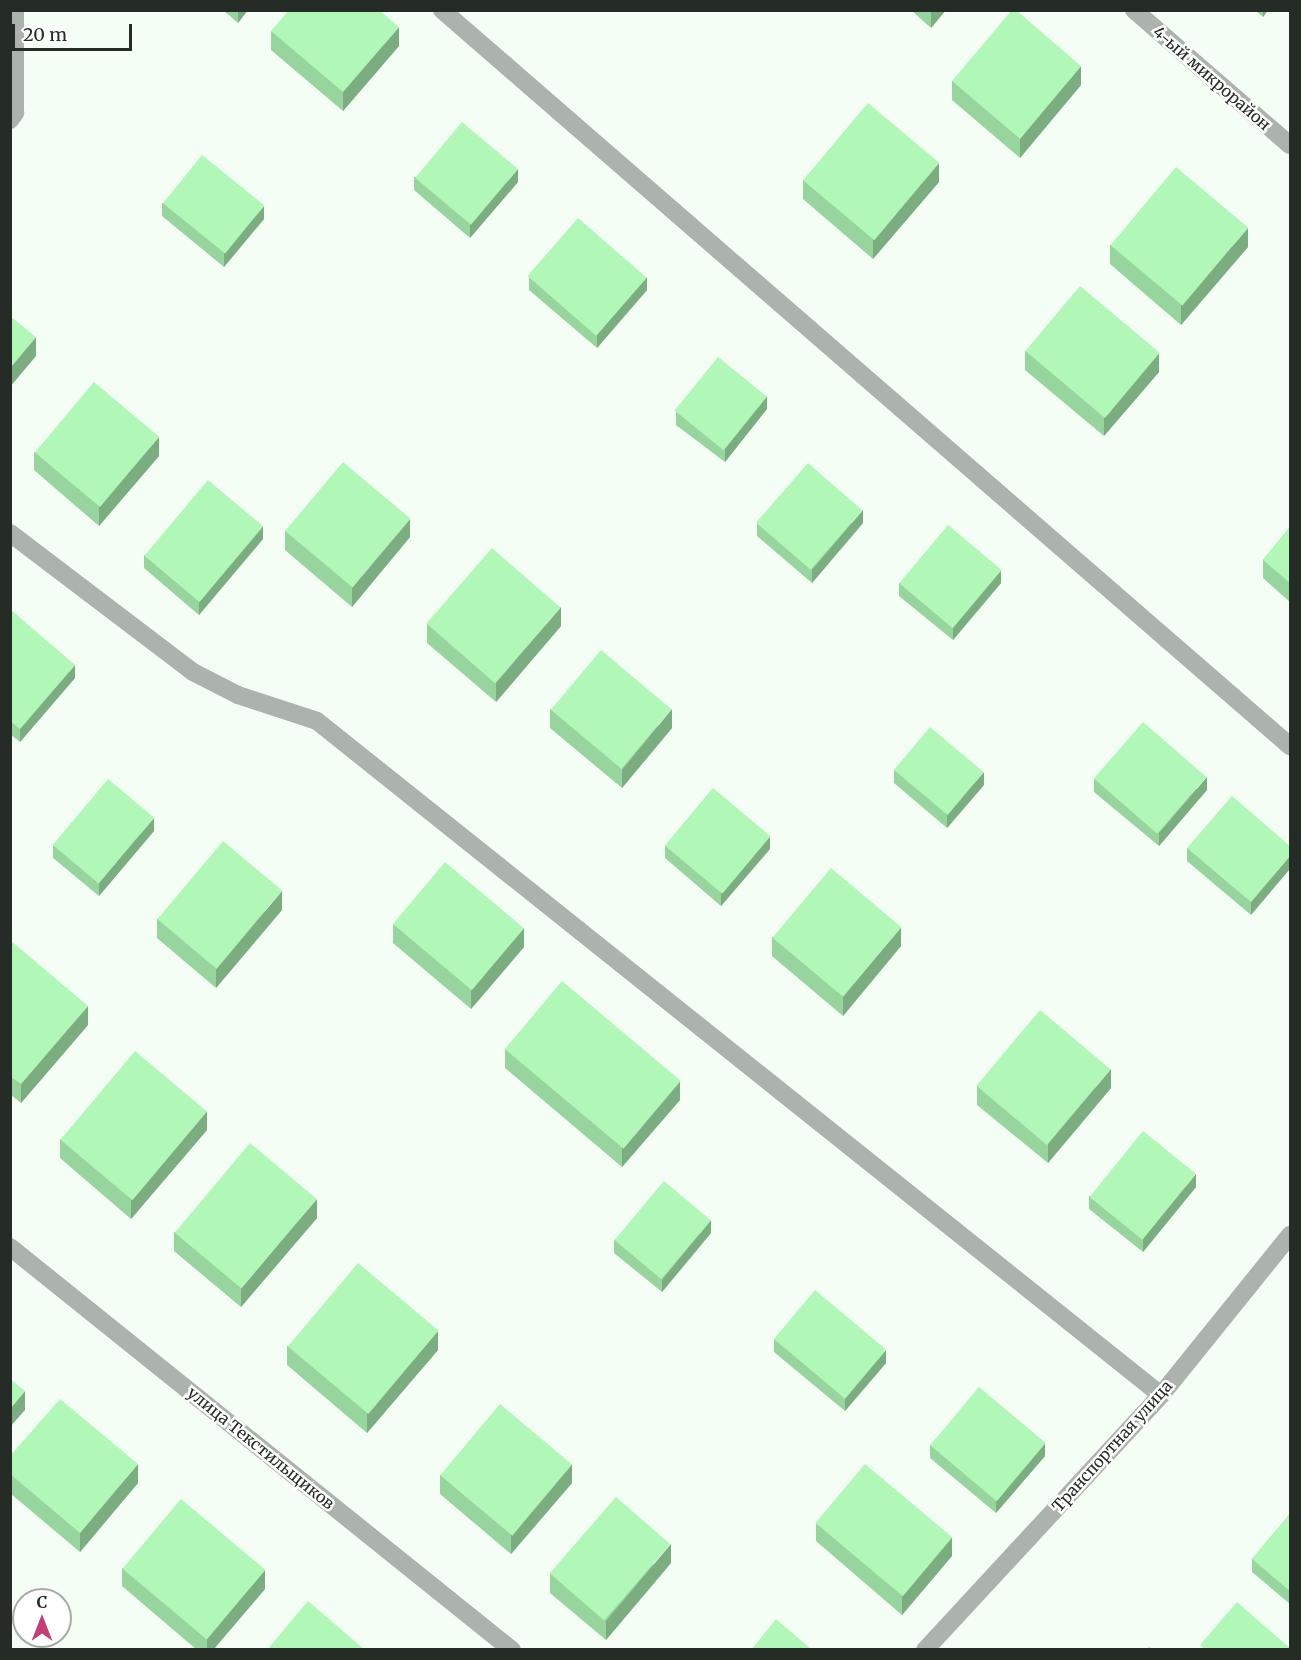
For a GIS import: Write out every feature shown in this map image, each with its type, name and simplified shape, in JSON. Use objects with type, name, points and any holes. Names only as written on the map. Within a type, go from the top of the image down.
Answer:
[{"type":"street","points":[[10,120],[15,113],[15,10]]},
{"type":"street","points":[[442,10],[1290,746]]},
{"type":"street","name":"4-ый микрорайон","points":[[1134,10],[1290,145]]},
{"type":"street","points":[[10,533],[193,672],[238,695],[317,721],[1161,1395]]},
{"type":"street","name":"Транспортная улица","points":[[925,1650],[1161,1395],[1290,1234]]},
{"type":"street","name":"улица Текстильщиков","points":[[10,1248],[512,1650]]},
{"type":"building","points":[[289,10],[379,10],[399,27],[343,92],[271,31]]},
{"type":"building","points":[[1012,10],[1016,10],[1081,66],[1020,139],[952,81]]},
{"type":"building","points":[[868,103],[939,163],[874,240],[803,180]]},
{"type":"building","points":[[462,122],[518,169],[471,225],[415,178]]},
{"type":"building","points":[[202,155],[264,205],[225,254],[163,203]]},
{"type":"building","points":[[1176,167],[1248,227],[1182,306],[1110,245]]},
{"type":"building","points":[[578,218],[647,278],[596,336],[527,276]]},
{"type":"building","points":[[1080,286],[1160,353],[1105,418],[1025,351]]},
{"type":"building","points":[[10,316],[36,337],[10,368]]},
{"type":"building","points":[[718,357],[767,397],[724,450],[675,411]]},
{"type":"building","points":[[94,382],[159,437],[100,507],[35,452]]},
{"type":"building","points":[[343,462],[410,519],[353,588],[285,531]]},
{"type":"building","points":[[808,463],[862,510],[811,570],[756,523]]},
{"type":"building","points":[[208,480],[263,526],[200,602],[144,556]]},
{"type":"building","points":[[948,525],[1002,570],[953,628],[899,583]]},
{"type":"building","points":[[1290,527],[1290,583],[1263,560]]},
{"type":"building","points":[[492,548],[561,608],[495,683],[426,623]]},
{"type":"building","points":[[11,610],[75,665],[20,729],[10,721]]},
{"type":"building","points":[[601,650],[671,709],[621,769],[551,710]]},
{"type":"building","points":[[1143,722],[1206,777],[1157,834],[1094,779]]},
{"type":"building","points":[[930,727],[984,772],[948,815],[894,770]]},
{"type":"building","points":[[108,779],[154,818],[99,883],[53,845]]},
{"type":"building","points":[[713,788],[770,836],[722,894],[665,845]]},
{"type":"building","points":[[1232,796],[1290,846],[1290,856],[1251,902],[1187,848]]},
{"type":"building","points":[[223,841],[282,890],[216,969],[157,919]]},
{"type":"building","points":[[445,862],[524,928],[472,990],[393,924]]},
{"type":"building","points":[[831,868],[901,927],[843,997],[773,938]]},
{"type":"building","points":[[10,940],[88,1006],[21,1084],[10,1076]]},
{"type":"building","points":[[562,981],[681,1081],[624,1149],[505,1049]]},
{"type":"building","points":[[1040,1010],[1110,1069],[1047,1145],[976,1086]]},
{"type":"building","points":[[135,1051],[207,1111],[132,1200],[60,1140]]},
{"type":"building","points":[[1143,1131],[1196,1174],[1142,1240],[1090,1197]]},
{"type":"building","points":[[250,1143],[317,1199],[241,1289],[175,1233]]},
{"type":"building","points":[[664,1181],[711,1220],[661,1279],[615,1240]]},
{"type":"building","points":[[358,1263],[438,1330],[368,1414],[288,1346]]},
{"type":"building","points":[[815,1290],[886,1350],[845,1399],[774,1339]]},
{"type":"building","points":[[10,1379],[25,1391],[10,1409]]},
{"type":"building","points":[[979,1387],[1046,1443],[997,1501],[930,1445]]},
{"type":"building","points":[[60,1399],[138,1464],[80,1533],[10,1474],[10,1456]]},
{"type":"building","points":[[500,1404],[572,1464],[512,1536],[440,1475]]},
{"type":"building","points":[[865,1464],[952,1537],[903,1596],[816,1523]]},
{"type":"building","points":[[616,1497],[670,1544],[604,1620],[550,1573]]},
{"type":"building","points":[[181,1499],[265,1570],[207,1639],[123,1569]]},
{"type":"building","points":[[1290,1514],[1290,1591],[1252,1559]]},
{"type":"building","points":[[308,1601],[365,1650],[267,1650]]},
{"type":"building","points":[[1237,1602],[1290,1650],[1206,1650],[1200,1645]]},
{"type":"building","points":[[776,1619],[812,1650],[751,1650]]}]
